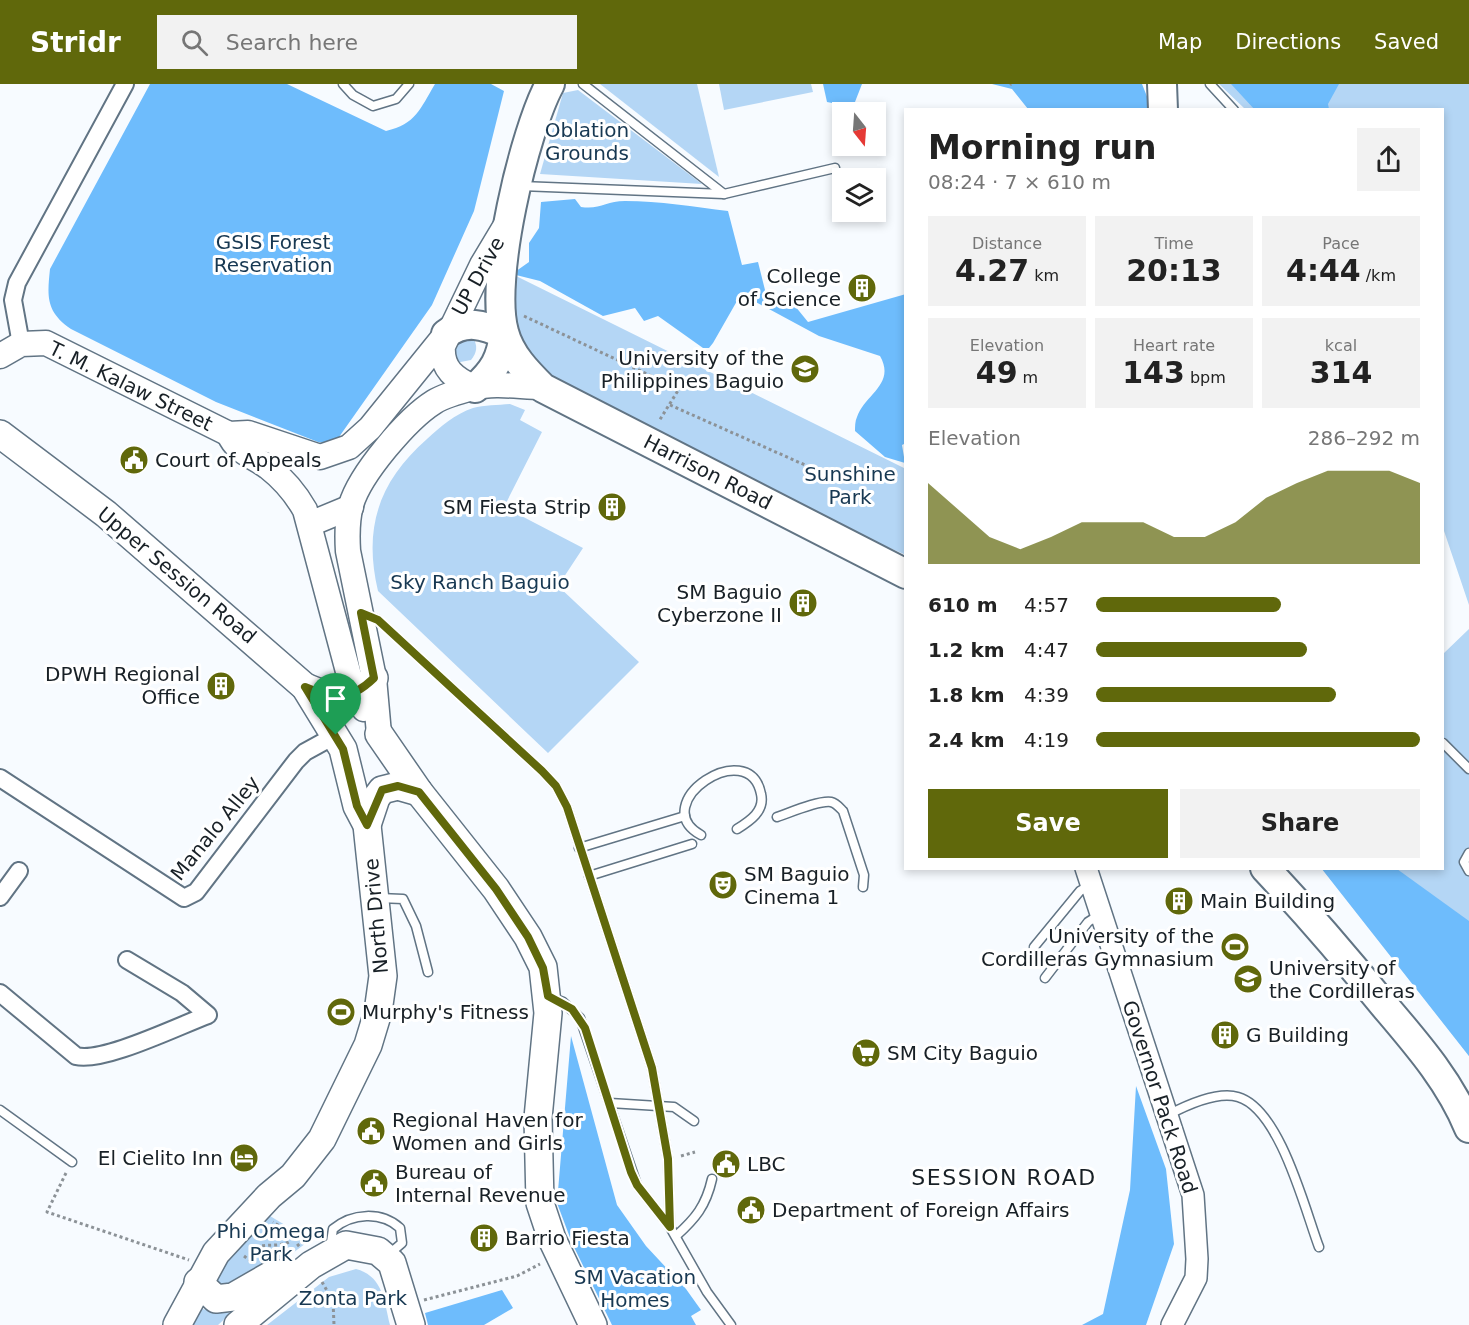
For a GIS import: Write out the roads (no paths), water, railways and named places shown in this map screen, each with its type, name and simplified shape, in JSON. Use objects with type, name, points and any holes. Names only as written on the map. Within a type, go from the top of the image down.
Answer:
[{"type":"highway","points":[[1162,84],[1163,108]]},
{"type":"highway","points":[[1174,84],[1175,108]]},
{"type":"highway","name":"UP Drive","points":[[542,387],[519,362],[511,324],[499,289],[510,219],[545,88]]},
{"type":"highway","points":[[446,334],[456,326],[511,324],[500,358],[492,373],[475,388]]},
{"type":"highway","name":"Harrison Road","points":[[542,387],[904,572]]},
{"type":"highway","points":[[1267,870],[1320,927],[1428,1058],[1446,1082],[1469,1128]]},
{"type":"highway","points":[[1292,870],[1461,1070],[1469,1084]]},
{"type":"main road","name":"UP Drive","points":[[446,334],[482,265],[510,219]]},
{"type":"main road","points":[[446,334],[442,355],[444,364],[460,381],[475,388]]},
{"type":"main road","points":[[364,480],[333,454],[349,447],[370,428],[446,334]]},
{"type":"main road","name":"T. M. Kalaw Street","points":[[0,356],[21,344],[45,343],[229,434],[248,433],[312,456],[333,454]]},
{"type":"main road","name":"T. M. Kalaw Street","points":[[364,686],[361,613],[348,551],[347,531],[351,507],[364,480],[391,444],[422,411],[436,401],[475,388],[495,385],[542,387]]},
{"type":"main road","name":"Upper Session Road","points":[[0,434],[106,514],[305,687],[336,735]]},
{"type":"main road","name":"T. M. Kalaw Street","points":[[229,434],[234,446],[270,468],[298,497],[310,524],[379,734]]},
{"type":"main road","points":[[310,524],[351,507]]},
{"type":"main road","points":[[305,687],[333,697],[364,686]]},
{"type":"main road","points":[[379,734],[419,792],[496,889],[528,937],[543,968],[548,996],[538,1118],[540,1203],[552,1239],[593,1325]]},
{"type":"main road","name":"North Drive","points":[[177,1325],[195,1272],[269,1196],[293,1176],[329,1126],[368,1045],[378,1012],[383,975],[377,899],[367,825],[357,806],[351,775],[336,735]]},
{"type":"main road","points":[[367,825],[382,790],[398,786],[419,792]]},
{"type":"main road","points":[[238,1325],[308,1266],[346,1245],[378,1251],[392,1263],[415,1313]]},
{"type":"main road","points":[[195,1272],[216,1299],[233,1297],[273,1274],[308,1266]]},
{"type":"street","points":[[21,344],[13,300],[17,283],[125,84]]},
{"type":"street","name":"Manalo Alley","points":[[0,778],[184,898],[196,892],[296,761],[305,752],[336,735]]},
{"type":"street","points":[[0,897],[19,870]]},
{"type":"street","name":"Governor Pack Road","points":[[1089,876],[1193,1195],[1197,1259],[1194,1284],[1172,1325]]},
{"type":"street","points":[[0,993],[76,1056],[87,1058],[110,1053],[208,1015],[182,993],[127,960]]},
{"type":"lane","points":[[343,84],[353,95],[373,106],[396,99],[409,84]]},
{"type":"lane","points":[[583,84],[724,194]]},
{"type":"lane","points":[[1210,84],[1232,108]]},
{"type":"lane","points":[[518,185],[724,194],[832,169]]},
{"type":"lane","points":[[361,613],[378,620],[556,786],[567,807],[652,1068],[668,1159],[670,1227]]},
{"type":"lane","points":[[1444,744],[1469,769]]},
{"type":"lane","points":[[701,836],[691,828],[685,816],[687,801],[700,784],[720,773],[743,771],[760,788],[762,799],[752,820],[737,829]]},
{"type":"lane","points":[[777,817],[823,803],[831,802],[837,805],[843,811],[864,874],[863,886]]},
{"type":"lane","points":[[579,848],[685,816]]},
{"type":"lane","points":[[589,876],[692,844]]},
{"type":"lane","points":[[1469,853],[1464,862],[1469,871]]},
{"type":"lane","points":[[1034,947],[1080,891],[1089,876]]},
{"type":"lane","points":[[377,899],[403,898],[416,926],[428,972]]},
{"type":"lane","points":[[1046,978],[1088,922],[1101,914]]},
{"type":"lane","points":[[548,996],[563,1002],[580,1018],[637,1185],[670,1227],[707,1292],[731,1325]]},
{"type":"lane","points":[[1167,1115],[1216,1097],[1240,1097],[1249,1102],[1267,1120],[1280,1143],[1319,1247]]},
{"type":"lane","points":[[610,1103],[659,1105],[682,1110],[694,1120]]},
{"type":"lane","points":[[0,1110],[72,1162]]},
{"type":"lane","points":[[676,1236],[700,1214],[708,1197],[712,1179]]},
{"type":"place","name":"College of Science","points":[[862,288]]},
{"type":"place","name":"University of the Philippines Baguio","points":[[805,369]]},
{"type":"place","name":"Court of Appeals","points":[[134,460]]},
{"type":"place","name":"SM Fiesta Strip","points":[[612,507]]},
{"type":"place","name":"SM Baguio Cyberzone II","points":[[803,603]]},
{"type":"place","name":"DPWH Regional Office","points":[[221,686]]},
{"type":"place","name":"SM Baguio Cinema 1","points":[[723,885]]},
{"type":"place","name":"Main Building","points":[[1179,901]]},
{"type":"place","name":"University of the Cordilleras Gymnasium","points":[[1235,947]]},
{"type":"place","name":"University of the Cordilleras","points":[[1248,979]]},
{"type":"place","name":"Murphy's Fitness","points":[[341,1012]]},
{"type":"place","name":"G Building","points":[[1225,1035]]},
{"type":"place","name":"SM City Baguio","points":[[866,1053]]},
{"type":"place","name":"Regional Haven for Women and Girls","points":[[371,1131]]},
{"type":"place","name":"El Cielito Inn","points":[[244,1158]]},
{"type":"place","name":"LBC","points":[[726,1164]]},
{"type":"place","name":"Bureau of Internal Revenue","points":[[374,1183]]},
{"type":"place","name":"Department of Foreign Affairs","points":[[751,1210]]},
{"type":"place","name":"Barrio Fiesta","points":[[484,1238]]},
{"type":"district","name":"SESSION ROAD","points":[[1004,1177]]},
{"type":"park label","name":"Oblation Grounds","points":[[587,142]]},
{"type":"park label","name":"GSIS Forest Reservation","points":[[273,254]]},
{"type":"park label","name":"Sunshine Park","points":[[850,486]]},
{"type":"park label","name":"Sky Ranch Baguio","points":[[480,582]]},
{"type":"park label","name":"Phi Omega Park","points":[[271,1242]]},
{"type":"park label","name":"SM Vacation Homes","points":[[635,1288]]},
{"type":"park label","name":"Zonta Park","points":[[353,1298]]}]
